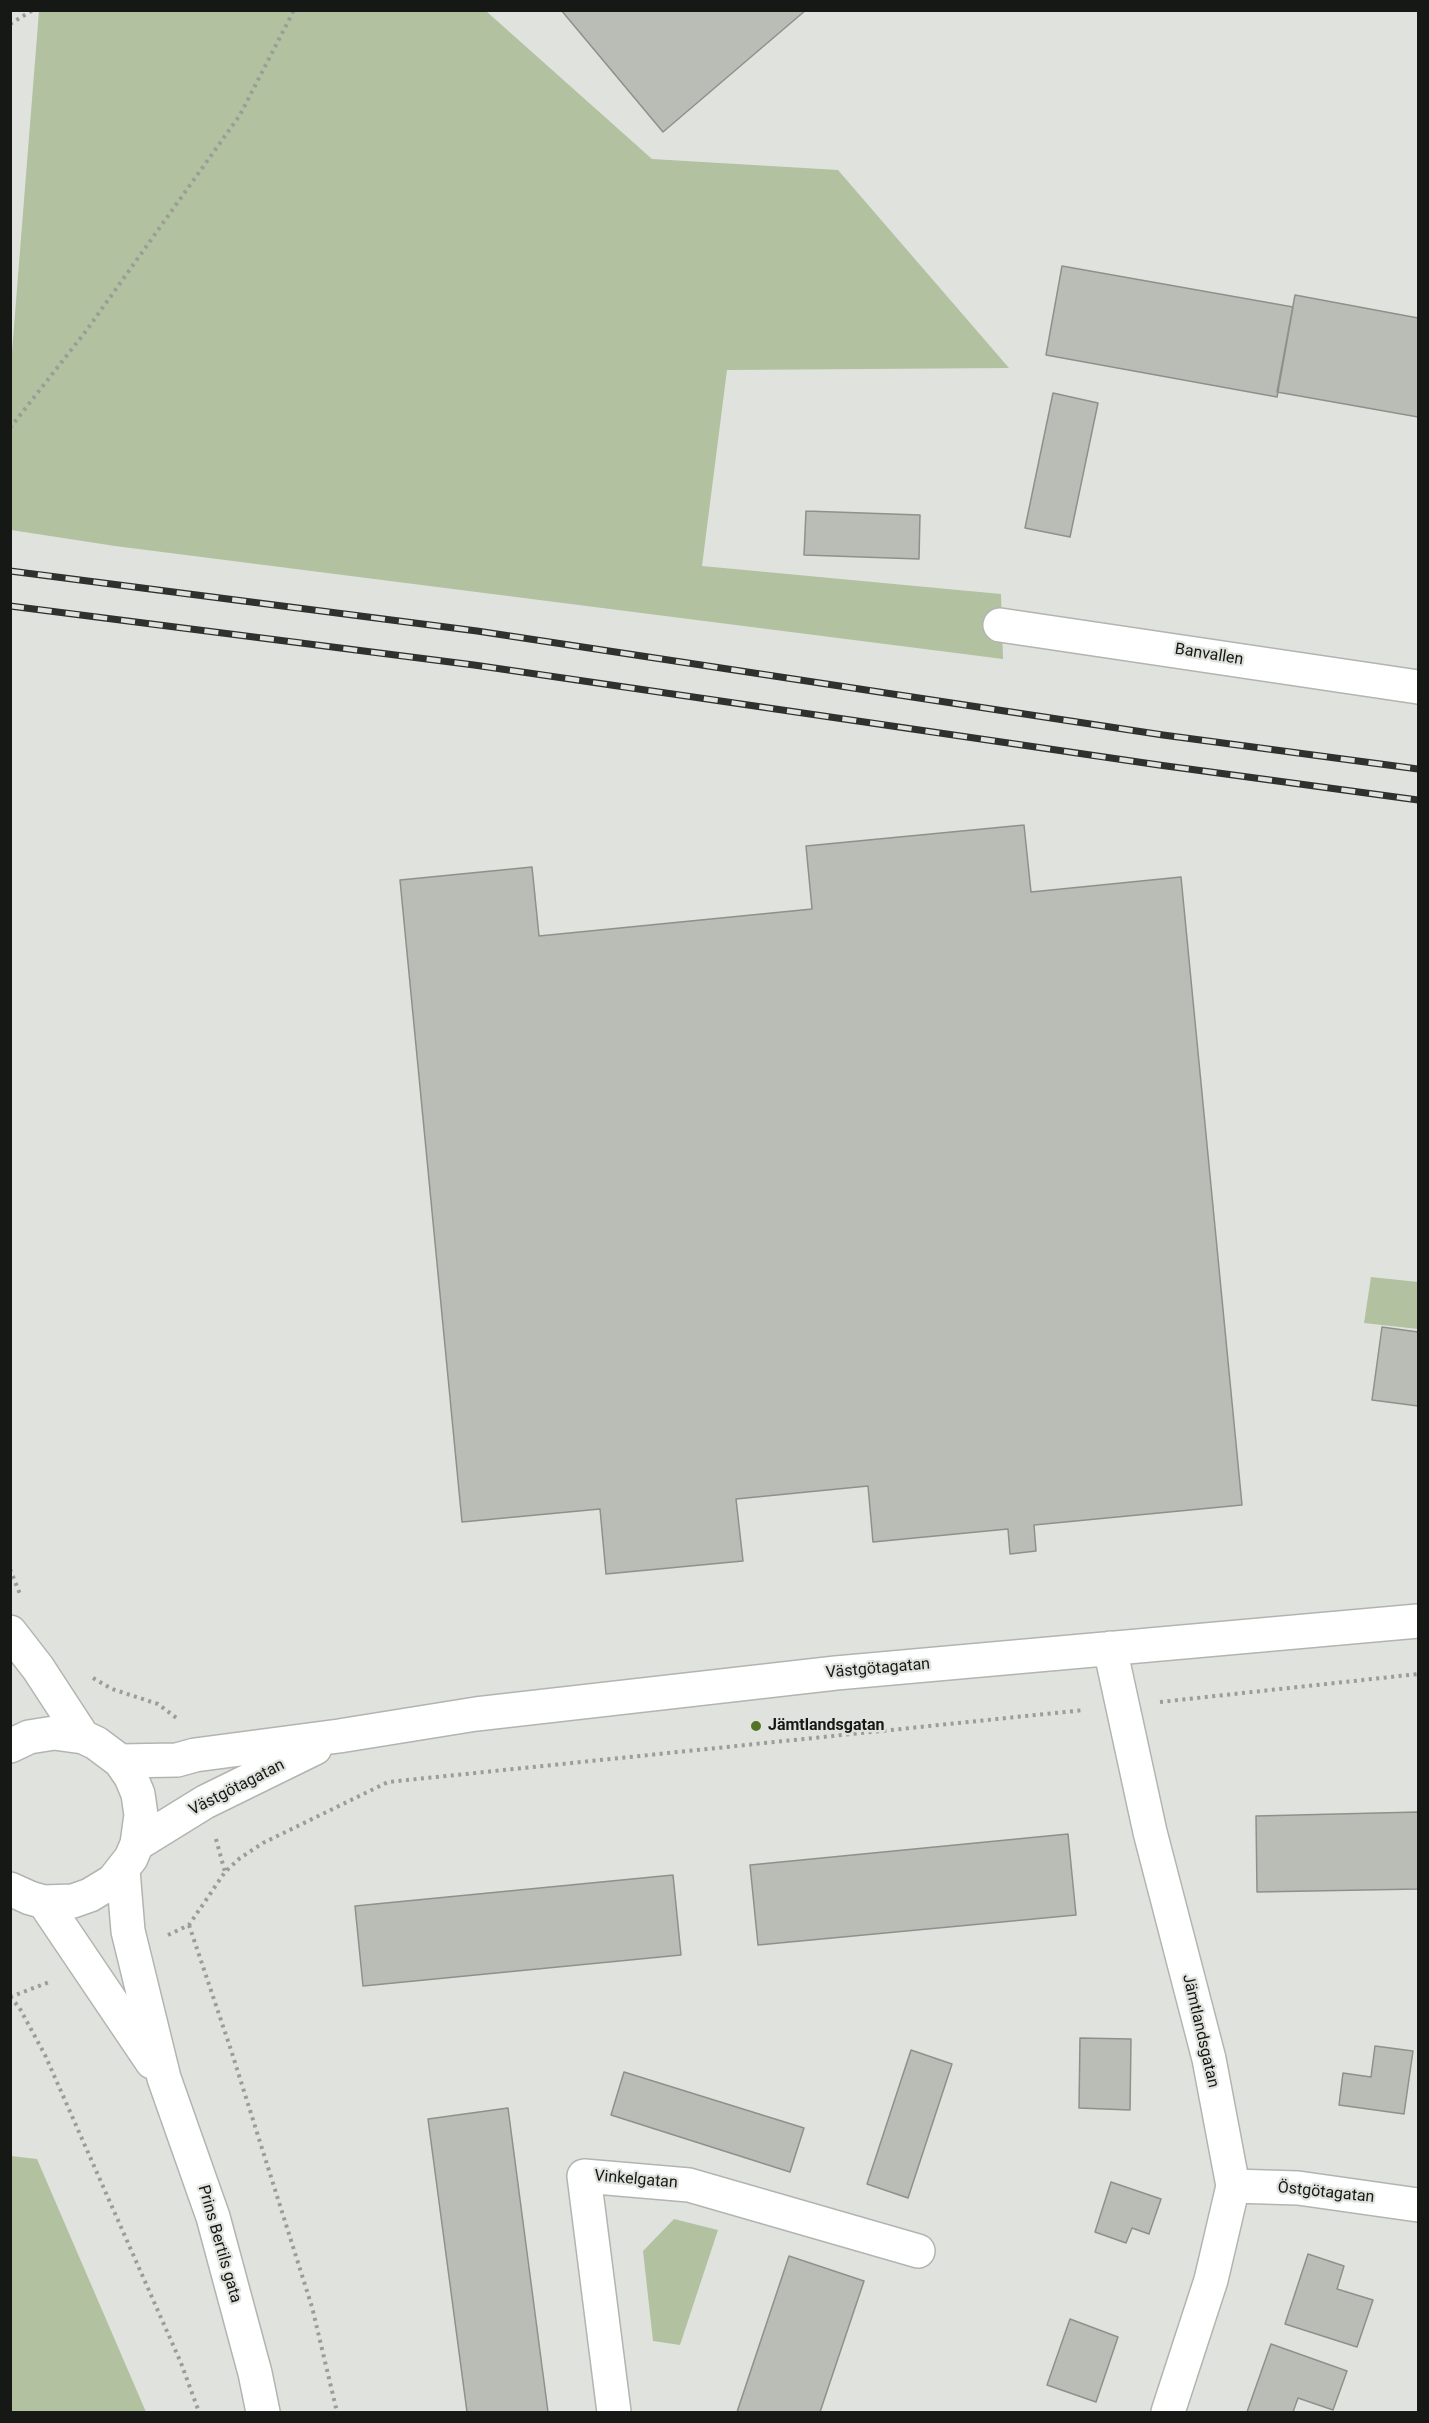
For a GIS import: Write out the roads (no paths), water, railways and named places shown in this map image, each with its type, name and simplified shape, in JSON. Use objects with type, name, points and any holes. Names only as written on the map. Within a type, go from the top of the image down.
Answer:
[{"type":"street","name":"Banvallen","points":[[1000,625],[1419,687]]},
{"type":"street","name":"Västgötagatan","points":[[120,1761],[177,1760],[195,1755],[522,1709],[836,1673],[1419,1621]]},
{"type":"street","points":[[10,1632],[38,1668],[83,1737]]},
{"type":"street","name":"Jämtlandsgatan","points":[[1110,1648],[1150,1832],[1209,2059],[1233,2186],[1211,2280],[1168,2412]]},
{"type":"street","points":[[10,1746],[29,1737],[54,1733],[83,1737],[96,1743],[120,1761]]},
{"type":"street","name":"Västgötagatan","points":[[44,1902],[73,1900],[90,1895],[113,1881],[130,1857],[205,1802],[339,1736]]},
{"type":"street","name":"Prins Bertils gata","points":[[120,1761],[131,1777],[138,1794],[141,1815],[130,1857],[128,1931],[164,2078],[213,2217],[263,2412]]},
{"type":"street","points":[[10,1889],[44,1902]]},
{"type":"street","name":"Prins Bertils gata","points":[[44,1902],[164,2078]]},
{"type":"street","name":"Vinkelgatan","points":[[614,2412],[584,2176],[689,2185],[918,2251]]},
{"type":"street","name":"Östgötagatan","points":[[1233,2186],[1298,2188],[1419,2205]]},
{"type":"railway","points":[[10,571],[477,631],[1163,735],[1418,769]]},
{"type":"railway","points":[[10,606],[474,665],[1159,765],[1418,800]]},
{"type":"place","name":"Jämtlandsgatan","points":[[756,1726]]}]
